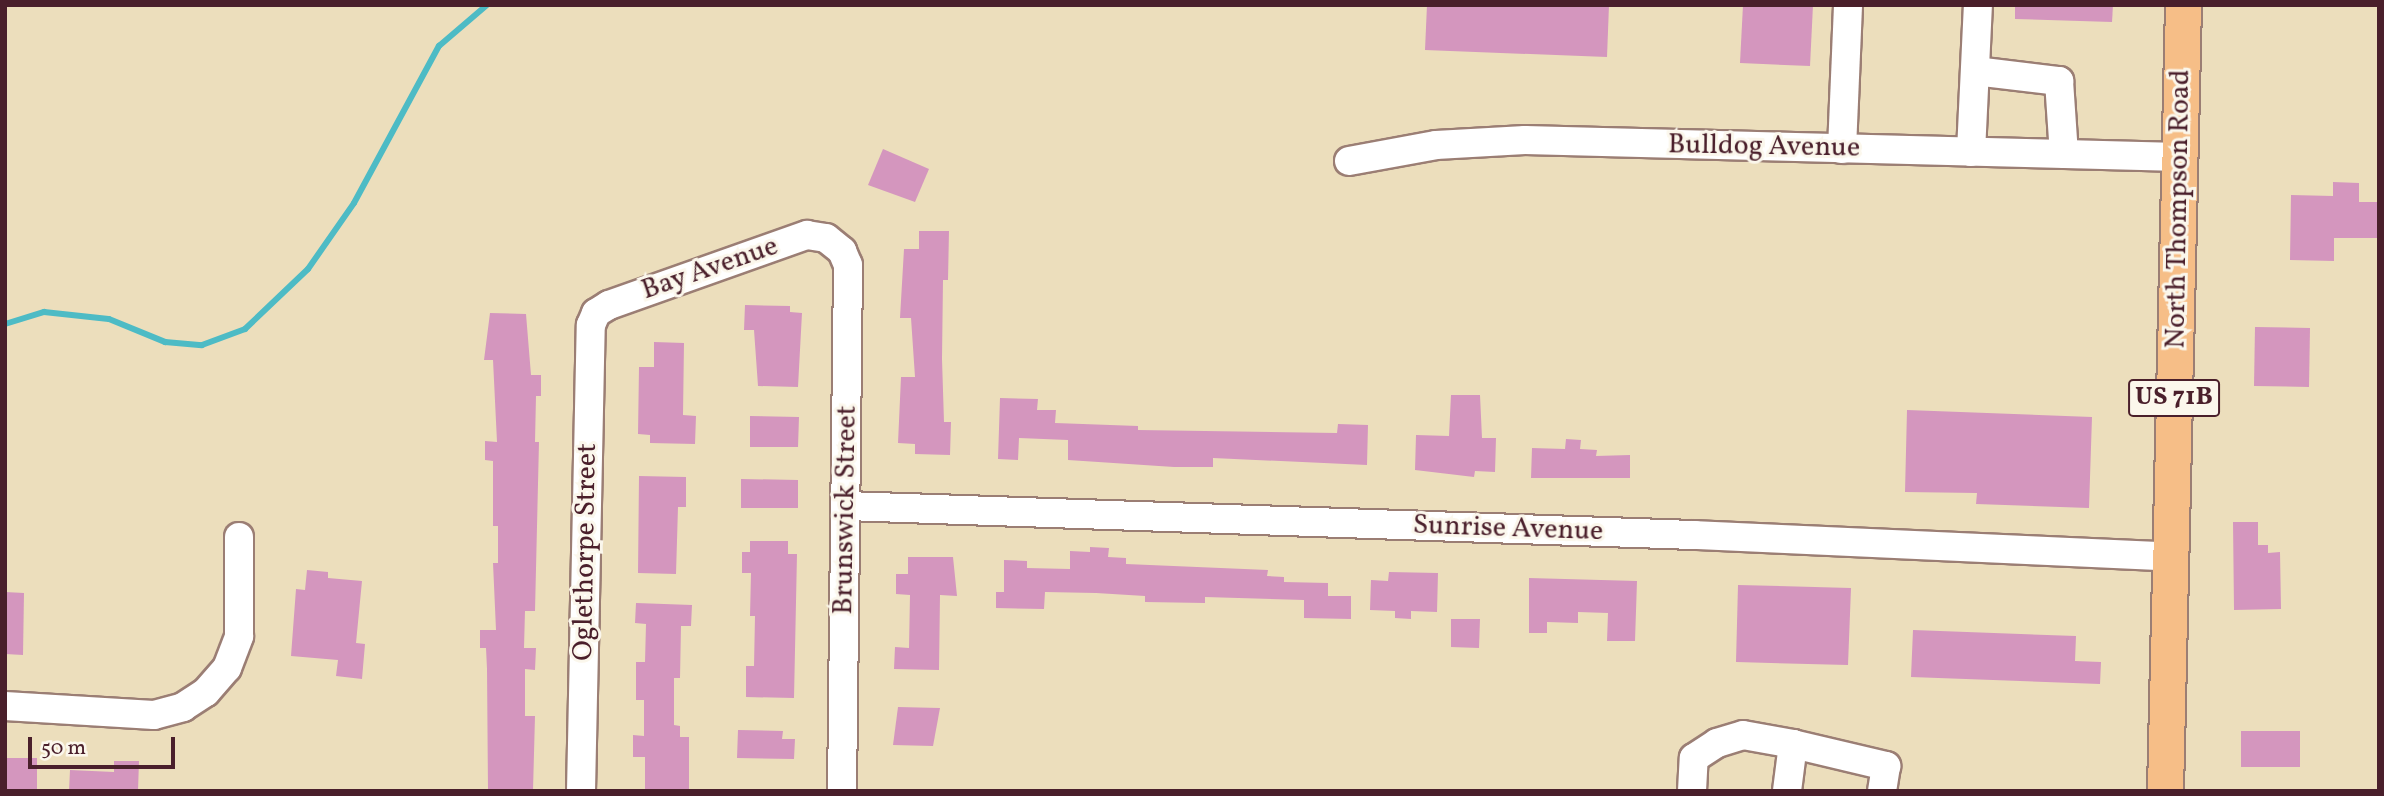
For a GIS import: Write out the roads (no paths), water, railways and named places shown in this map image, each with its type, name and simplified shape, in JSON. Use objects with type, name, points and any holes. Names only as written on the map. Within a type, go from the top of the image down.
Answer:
[{"type":"main road","name":"North Thompson Road","points":[[2165,791],[2183,5]]},
{"type":"street","points":[[1842,149],[1848,5]]},
{"type":"street","points":[[1971,152],[1978,5]]},
{"type":"street","points":[[1975,71],[2059,81],[2064,154]]},
{"type":"street","name":"Bulldog Avenue","points":[[1349,161],[1436,145],[1492,141],[2180,157]]},
{"type":"street","name":"Bay Avenue","points":[[596,313],[624,299],[807,234],[826,237]]},
{"type":"street","name":"Brunswick Street","points":[[826,237],[842,251],[848,265],[842,791]]},
{"type":"street","name":"Oglethorpe Street","points":[[581,791],[590,340],[596,313]]},
{"type":"street","name":"Sunrise Avenue","points":[[846,506],[1695,535],[2171,557]]},
{"type":"street","points":[[5,706],[154,715],[183,707],[206,692],[227,668],[239,636],[239,537]]},
{"type":"street","points":[[1692,791],[1694,758],[1717,743],[1743,735],[1886,766],[1882,791]]},
{"type":"street","points":[[1787,791],[1794,744]]},
{"type":"waterway","points":[[5,324],[44,312],[109,319],[165,342],[202,345],[245,329],[308,269],[354,203],[439,46],[487,5]]}]
